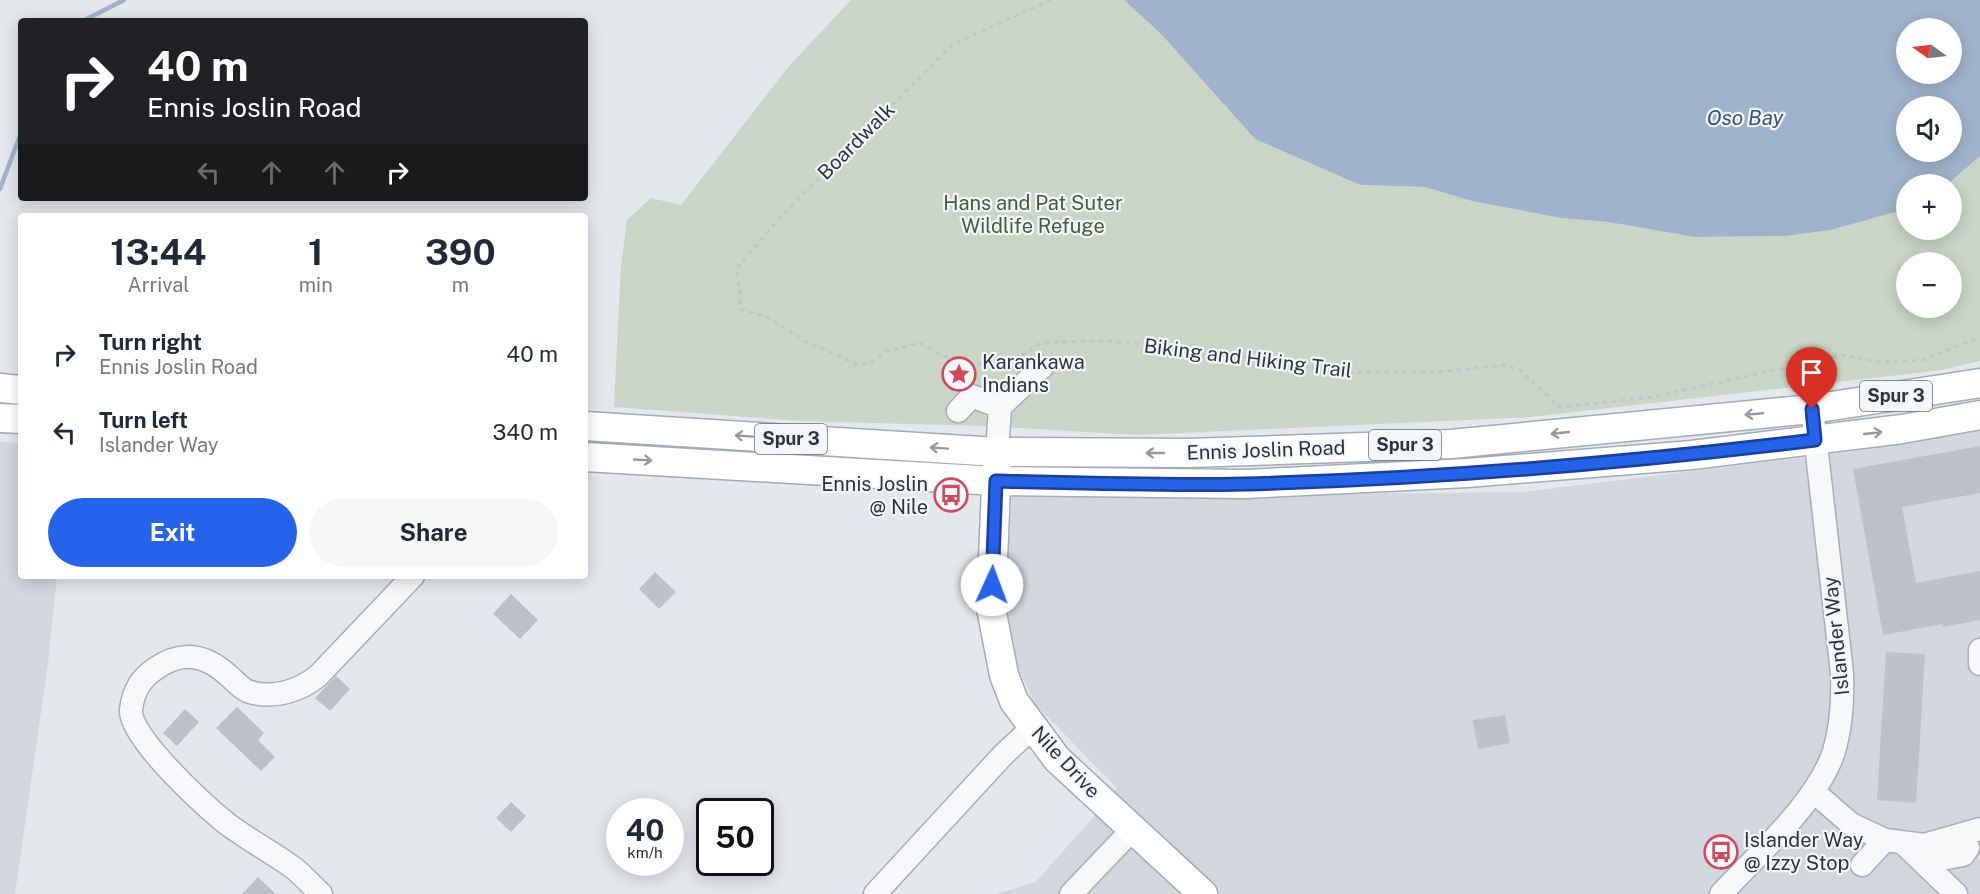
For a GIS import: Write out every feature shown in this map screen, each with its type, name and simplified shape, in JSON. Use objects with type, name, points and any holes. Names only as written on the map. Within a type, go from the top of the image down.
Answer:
[{"type":"main road","name":"Ennis Joslin Road","points":[[588,426],[997,452],[1189,453],[1451,444],[1812,409],[1980,383]]},
{"type":"main road","name":"Ennis Joslin Road","points":[[588,457],[996,481],[1245,484],[1432,475],[1692,455],[1902,429],[1980,415]]},
{"type":"main road","name":"Nile Drive","points":[[997,452],[991,608],[1004,675],[1014,701],[1057,759],[1198,893]]},
{"type":"street","points":[[997,452],[1000,407],[1042,367]]},
{"type":"street","points":[[958,411],[972,396],[1000,407]]},
{"type":"street","name":"Islander Way","points":[[1721,894],[1814,792],[1834,752],[1843,708],[1842,674],[1812,409]]},
{"type":"street","points":[[321,894],[293,867],[226,822],[148,749],[131,717],[132,700],[137,687],[150,672],[170,659],[188,656],[206,660],[221,668],[247,692],[266,696],[302,688],[318,676],[410,579]]},
{"type":"street","points":[[1980,650],[1978,650],[1980,664]]},
{"type":"street","points":[[874,894],[1003,755],[1032,728]]},
{"type":"street","points":[[1814,792],[1851,824],[1894,841],[1924,845],[1972,831]]},
{"type":"street","points":[[1071,894],[1133,829]]},
{"type":"street","points":[[1862,865],[1894,841]]},
{"type":"street","points":[[1894,841],[1956,894]]},
{"type":"path","name":"Boardwalk","points":[[769,318],[741,309],[737,268],[785,212],[953,45],[1051,0]]},
{"type":"path","name":"Biking and Hiking Trail","points":[[769,318],[805,341],[856,364],[871,363],[887,351],[920,343],[955,362],[992,364],[1019,357],[1042,342],[1111,341],[1241,356],[1347,373],[1448,371],[1503,365],[1520,370],[1560,407],[1653,397],[1842,355],[1879,362],[1923,360],[1980,337]]},
{"type":"shaded area","points":[[1980,430],[1980,894],[996,894],[1036,882],[1117,788],[1035,704],[1013,656],[1004,601],[1012,497],[1523,492],[1848,452]]},
{"type":"shaded area","points":[[0,442],[18,443],[18,579],[57,579],[48,663],[15,894],[0,894]]},
{"type":"green space","name":"Hans and Pat Suter Wildlife Refuge","points":[[851,0],[1124,0],[1161,34],[1255,139],[1360,185],[1425,187],[1472,201],[1561,218],[1608,222],[1695,237],[1786,236],[1831,230],[1896,212],[1896,240],[1962,240],[1962,174],[1959,174],[1980,156],[1980,361],[1942,370],[1530,417],[1137,435],[985,426],[800,421],[614,407],[621,266],[627,220],[651,198],[681,205],[789,66]]},
{"type":"water","name":"Oso Bay","points":[[1124,0],[1980,0],[1980,156],[1959,174],[1896,174],[1896,212],[1831,230],[1786,236],[1695,237],[1608,222],[1561,218],[1472,201],[1425,187],[1360,185],[1255,139],[1161,34]]},
{"type":"building","points":[[1980,446],[1980,493],[1902,507],[1916,583],[1980,571],[1980,620],[1883,635],[1853,469]]},
{"type":"building","points":[[655,572],[676,592],[659,609],[639,589]]},
{"type":"building","points":[[511,594],[538,620],[520,639],[493,614]]},
{"type":"building","points":[[1886,652],[1925,654],[1916,803],[1877,800]]},
{"type":"building","points":[[336,676],[350,689],[330,711],[315,698]]},
{"type":"building","points":[[237,707],[264,733],[258,740],[275,757],[261,771],[216,728]]},
{"type":"building","points":[[185,709],[199,722],[177,746],[163,733]]},
{"type":"building","points":[[1505,715],[1510,743],[1478,749],[1473,720]]},
{"type":"building","points":[[511,802],[526,816],[511,832],[496,818]]},
{"type":"building","points":[[258,877],[276,894],[242,894]]},
{"type":"waterway","points":[[89,18],[124,0]]},
{"type":"waterway","points":[[0,189],[18,141]]},
{"type":"place","name":"Karankawa Indians","points":[[959,374]]},
{"type":"place","name":"Ennis Joslin @ Nile","points":[[951,495]]},
{"type":"place","name":"Islander Way @ Izzy Stop","points":[[1721,852]]},
{"type":"route","points":[[992,585],[996,481],[1245,484],[1467,473],[1692,455],[1815,440],[1812,409]]}]
